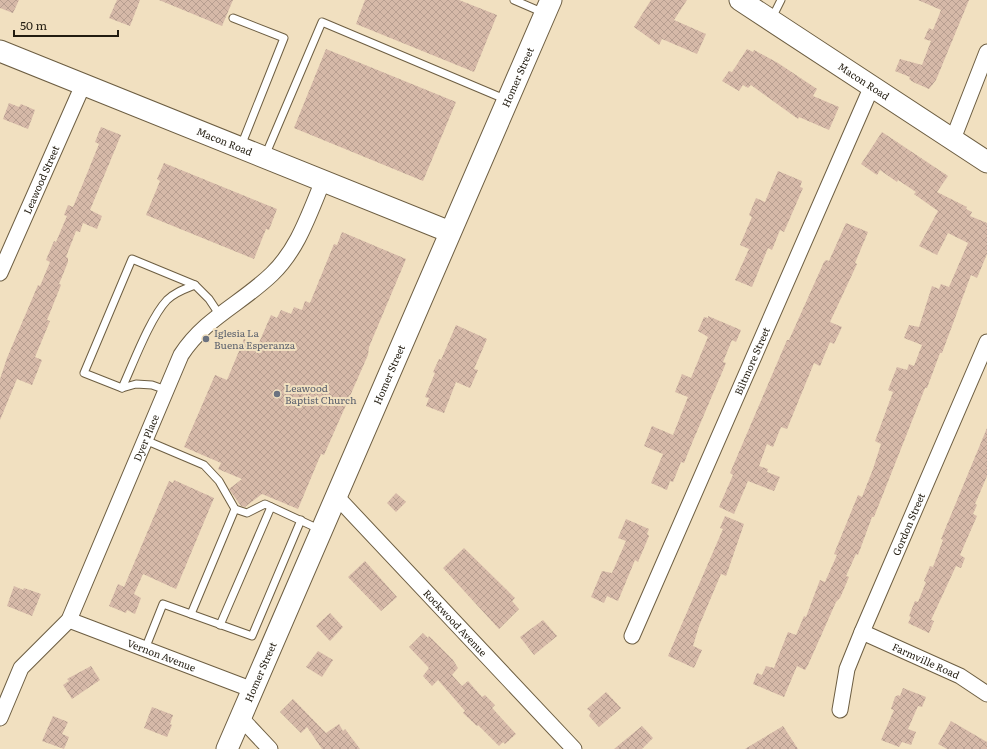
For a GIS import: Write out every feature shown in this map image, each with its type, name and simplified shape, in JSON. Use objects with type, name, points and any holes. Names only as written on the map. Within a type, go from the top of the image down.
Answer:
[{"type":"main road","name":"Macon Road","points":[[740,0],[953,138],[987,162]]},
{"type":"main road","name":"Homer Street","points":[[227,749],[548,6]]},
{"type":"main road","name":"Macon Road","points":[[0,51],[83,86],[450,232]]},
{"type":"street","points":[[953,138],[987,52]]},
{"type":"street","name":"Leawood Street","points":[[0,273],[4,254],[83,86]]},
{"type":"street","name":"Biltmore Street","points":[[632,636],[872,86]]},
{"type":"street","name":"Dyer Place","points":[[0,718],[21,668],[69,620],[181,355],[189,343],[203,328],[219,314],[257,287],[284,260],[302,231],[323,181]]},
{"type":"street","name":"Gordon Street","points":[[840,710],[847,669],[987,342]]},
{"type":"street","name":"Rockwood Avenue","points":[[336,496],[574,749]]},
{"type":"street","name":"Vernon Avenue","points":[[69,620],[253,690]]},
{"type":"street","name":"Farmville Road","points":[[862,632],[960,676],[987,694]]},
{"type":"street","points":[[240,717],[270,749]]},
{"type":"lane","points":[[514,0],[548,6]]},
{"type":"lane","points":[[771,20],[781,0]]},
{"type":"lane","points":[[233,18],[284,38],[240,148]]},
{"type":"lane","points":[[264,158],[322,22],[507,100]]},
{"type":"lane","points":[[166,390],[152,385],[136,384],[122,388],[84,373],[132,259],[195,285],[219,314]]},
{"type":"lane","points":[[122,388],[155,318],[168,300],[180,291],[195,285]]},
{"type":"lane","points":[[145,440],[204,465],[219,481],[235,508],[247,513],[265,504],[321,530]]},
{"type":"lane","points":[[191,614],[235,508]]},
{"type":"lane","points":[[220,625],[271,508]]},
{"type":"lane","points":[[146,649],[163,604],[252,636],[300,520]]},
{"type":"building","points":[[0,0],[19,0],[13,13],[0,8]]},
{"type":"building","points":[[117,0],[140,0],[130,26],[109,18]]},
{"type":"building","points":[[159,0],[233,0],[222,26]]},
{"type":"building","points":[[365,0],[459,0],[497,15],[474,72],[356,24]]},
{"type":"building","points":[[651,0],[687,0],[674,20],[706,34],[697,54],[662,39],[659,45],[634,27]]},
{"type":"building","points":[[918,0],[969,0],[936,80],[929,89],[913,82],[909,79],[910,77],[895,71],[900,59],[922,65],[931,41],[924,39],[929,28],[933,30],[941,10]]},
{"type":"building","points":[[326,49],[456,102],[423,181],[294,128]]},
{"type":"building","points":[[747,49],[753,52],[754,50],[778,63],[817,89],[813,96],[839,107],[829,130],[799,117],[798,119],[751,85],[748,88],[743,85],[739,91],[722,81],[729,71],[732,72]]},
{"type":"building","points":[[9,103],[19,107],[21,104],[35,110],[28,129],[3,119]]},
{"type":"building","points":[[101,127],[121,135],[90,210],[102,216],[97,229],[83,223],[80,232],[76,231],[66,257],[68,258],[68,262],[59,284],[61,285],[47,320],[50,321],[35,357],[42,360],[32,385],[17,379],[0,420],[0,379],[7,358],[38,285],[40,286],[50,262],[46,260],[54,241],[56,242],[67,216],[64,215],[68,205],[73,207],[84,181],[99,144],[95,142]]},
{"type":"building","points":[[882,132],[948,176],[937,192],[967,207],[966,209],[972,212],[970,216],[987,223],[987,254],[977,278],[971,275],[942,353],[940,353],[927,388],[925,388],[874,517],[872,517],[858,555],[856,554],[846,576],[849,577],[840,598],[836,602],[808,665],[805,670],[797,666],[784,697],[753,684],[757,673],[762,675],[766,666],[774,668],[788,632],[796,635],[804,616],[806,617],[820,580],[825,582],[837,555],[834,554],[858,495],[862,497],[873,469],[881,444],[875,441],[893,392],[888,390],[897,367],[907,370],[909,364],[914,366],[922,345],[904,338],[909,325],[919,327],[932,286],[939,289],[941,284],[949,287],[968,243],[948,233],[937,255],[919,246],[938,211],[914,194],[916,192],[898,180],[897,182],[880,170],[877,175],[861,164]]},
{"type":"building","points":[[164,163],[277,209],[269,230],[266,229],[254,259],[146,215],[160,181],[157,179]]},
{"type":"building","points":[[778,171],[802,181],[800,187],[803,188],[784,232],[780,230],[772,250],[768,248],[752,287],[735,280],[749,249],[740,245],[752,217],[749,215],[756,198],[765,202]]},
{"type":"building","points":[[846,223],[868,232],[855,263],[857,264],[830,322],[842,327],[834,344],[830,342],[820,366],[814,363],[787,429],[781,427],[773,447],[767,444],[759,466],[768,469],[767,472],[780,477],[774,491],[748,481],[734,514],[719,507],[733,475],[730,473],[787,340],[789,340],[824,262],[826,260],[829,261]]},
{"type":"building","points":[[342,232],[406,259],[369,347],[368,355],[324,455],[321,454],[298,509],[262,494],[245,507],[241,506],[229,489],[242,479],[218,469],[221,463],[184,447],[215,375],[227,380],[244,339],[258,345],[271,315],[277,318],[281,310],[291,314],[294,307],[302,310],[305,301],[310,303],[334,244],[337,245]]},
{"type":"building","points":[[708,316],[741,330],[736,342],[732,340],[723,362],[726,363],[684,463],[681,462],[673,482],[670,481],[667,490],[651,483],[663,454],[644,446],[652,426],[673,435],[688,397],[675,392],[682,374],[691,378],[708,337],[698,331],[704,317],[708,318]]},
{"type":"building","points":[[456,325],[487,339],[474,369],[478,370],[470,388],[456,382],[444,413],[426,406],[429,398],[425,397],[435,373],[433,372],[439,359],[441,360]]},
{"type":"building","points":[[987,428],[987,476],[975,504],[977,505],[973,514],[977,516],[960,555],[965,558],[961,568],[956,566],[931,620],[934,621],[929,633],[908,623],[911,617],[909,616],[915,601],[918,602],[926,582],[924,581],[930,566],[933,567],[943,540],[941,539]]},
{"type":"building","points":[[174,480],[214,498],[176,589],[143,574],[134,594],[141,598],[135,614],[127,610],[126,613],[109,606],[118,584],[124,587],[169,481],[173,483]]},
{"type":"building","points":[[396,493],[406,502],[396,512],[387,503]]},
{"type":"building","points":[[725,516],[744,524],[726,576],[721,574],[699,626],[693,646],[702,650],[694,668],[668,656],[723,529],[720,528]]},
{"type":"building","points":[[626,519],[649,529],[647,534],[649,536],[638,562],[635,560],[618,601],[607,596],[604,603],[591,597],[602,571],[612,573],[626,541],[618,538]]},
{"type":"building","points":[[464,548],[515,598],[512,601],[519,609],[499,629],[443,568]]},
{"type":"building","points":[[365,561],[397,597],[381,611],[348,577]]},
{"type":"building","points":[[14,586],[23,590],[24,588],[41,594],[32,616],[7,606]]},
{"type":"building","points":[[330,613],[343,627],[330,641],[316,626]]},
{"type":"building","points":[[543,620],[557,636],[534,655],[520,637]]},
{"type":"building","points":[[423,633],[428,638],[429,636],[453,660],[458,668],[452,675],[462,686],[468,681],[482,697],[485,695],[495,705],[492,708],[516,734],[505,744],[503,742],[499,746],[478,725],[477,726],[463,713],[465,711],[438,680],[432,686],[423,676],[429,668],[409,647]]},
{"type":"building","points":[[318,651],[333,660],[322,677],[306,667]]},
{"type":"building","points":[[91,666],[100,680],[72,699],[63,685],[69,681],[67,679]]},
{"type":"building","points":[[903,688],[926,697],[922,707],[918,706],[908,729],[916,732],[911,745],[902,742],[899,747],[881,740],[894,710],[891,709],[895,697],[898,695],[900,696]]},
{"type":"building","points":[[606,692],[621,708],[599,727],[589,716],[591,712],[587,709]]},
{"type":"building","points":[[293,699],[326,733],[339,724],[343,731],[345,729],[360,749],[322,749],[307,727],[301,733],[280,712]]},
{"type":"building","points":[[152,707],[173,715],[170,724],[172,725],[167,737],[144,728]]},
{"type":"building","points":[[53,716],[68,722],[62,734],[69,737],[64,749],[42,741]]},
{"type":"building","points":[[951,721],[987,742],[987,749],[947,749],[938,744]]},
{"type":"building","points":[[642,726],[653,738],[642,749],[614,749]]},
{"type":"building","points":[[783,726],[798,749],[745,749]]},
{"type":"place","name":"Iglesia La Buena Esperanza","points":[[206,339]]},
{"type":"place","name":"Leawood Baptist Church","points":[[277,394]]}]
